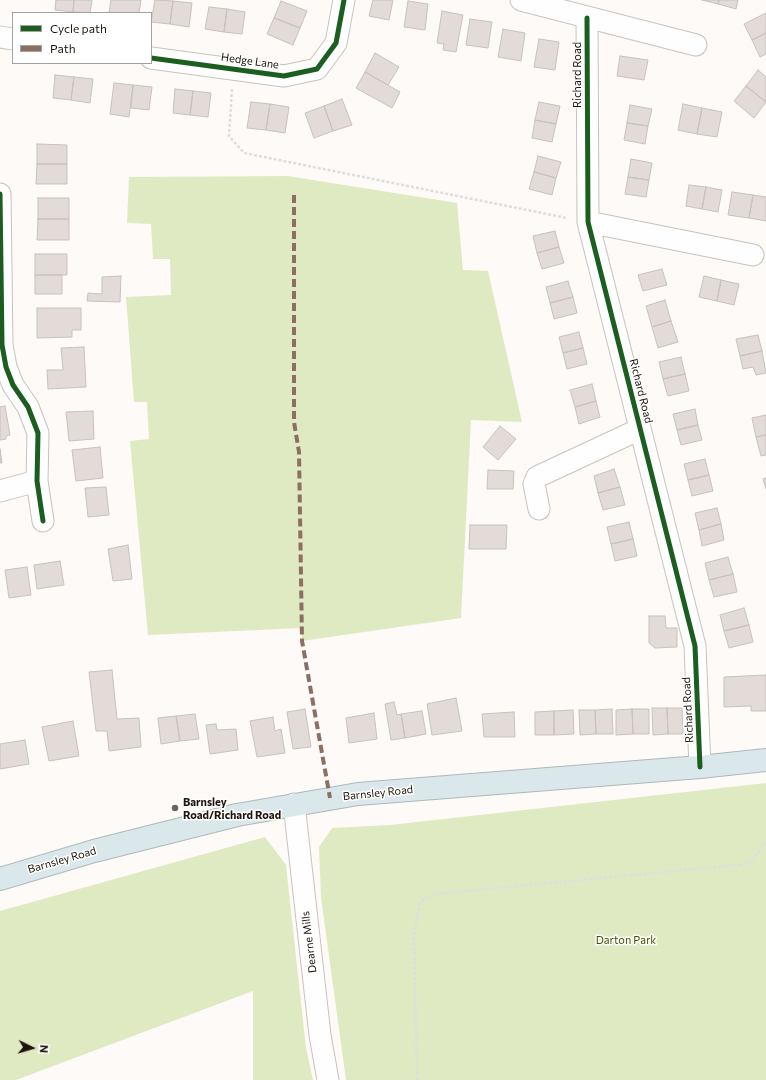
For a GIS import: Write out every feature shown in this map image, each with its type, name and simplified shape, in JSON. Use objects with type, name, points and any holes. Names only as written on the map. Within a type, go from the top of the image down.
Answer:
[{"type":"highway","name":"Barnsley Road","points":[[0,879],[94,851],[237,815],[358,794],[700,767],[766,760]]},
{"type":"street","name":"Hedge Lane","points":[[152,58],[284,76],[317,69],[336,43],[344,0]]},
{"type":"street","points":[[521,0],[696,45]]},
{"type":"street","name":"Richard Road","points":[[587,18],[588,222],[695,646],[700,767]]},
{"type":"street","points":[[0,37],[12,39]]},
{"type":"street","points":[[0,194],[2,346],[6,367],[14,385],[28,408],[38,433],[37,481],[43,521]]},
{"type":"street","points":[[588,222],[753,255]]},
{"type":"street","points":[[539,509],[534,484],[537,477],[640,429]]},
{"type":"street","points":[[0,491],[37,481]]},
{"type":"street","name":"Dearne Mills","points":[[294,804],[320,1035],[328,1080]]},
{"type":"path","points":[[233,69],[229,136],[244,152],[588,222]]},
{"type":"path","points":[[417,1080],[414,934],[420,903],[434,894],[748,864],[766,843]]},
{"type":"green space","points":[[288,176],[457,203],[463,270],[488,271],[522,422],[471,420],[461,618],[302,641],[302,628],[148,635],[130,441],[149,439],[147,402],[134,402],[126,297],[171,295],[170,259],[153,259],[151,224],[127,223],[129,177]]},
{"type":"green space","name":"Darton Park","points":[[766,783],[766,1080],[346,1080],[321,898],[319,847],[332,828],[390,825]]},
{"type":"green space","points":[[265,837],[286,865],[306,1048],[313,1080],[253,1080],[253,991],[16,1080],[0,1080],[0,911]]},
{"type":"building","points":[[56,0],[74,0],[73,12],[55,10]]},
{"type":"building","points":[[74,0],[92,0],[90,12],[73,12]]},
{"type":"building","points":[[111,0],[141,0],[139,12],[109,12]]},
{"type":"building","points":[[155,0],[173,1],[170,24],[152,22]]},
{"type":"building","points":[[373,0],[393,0],[389,20],[369,16]]},
{"type":"building","points":[[702,0],[719,0],[718,4]]},
{"type":"building","points":[[719,0],[738,0],[736,9],[718,4]]},
{"type":"building","points":[[173,1],[192,3],[189,27],[170,24]]},
{"type":"building","points":[[281,1],[307,11],[300,28],[274,18]]},
{"type":"building","points":[[408,1],[428,4],[425,30],[404,27]]},
{"type":"building","points":[[209,7],[227,9],[224,32],[205,29]]},
{"type":"building","points":[[227,9],[245,12],[242,34],[224,32]]},
{"type":"building","points":[[442,11],[463,15],[456,52],[443,50],[444,44],[437,43]]},
{"type":"building","points":[[766,13],[766,33],[752,40],[744,24]]},
{"type":"building","points":[[274,18],[300,28],[293,45],[267,34]]},
{"type":"building","points":[[470,19],[492,22],[488,48],[466,45]]},
{"type":"building","points":[[503,29],[525,33],[521,61],[498,57]]},
{"type":"building","points":[[766,33],[766,54],[760,57],[752,40]]},
{"type":"building","points":[[539,39],[559,42],[555,70],[534,67]]},
{"type":"building","points":[[375,53],[399,67],[388,85],[365,72]]},
{"type":"building","points":[[620,56],[648,60],[644,80],[617,76]]},
{"type":"building","points":[[758,70],[766,77],[766,102],[746,86]]},
{"type":"building","points":[[365,72],[400,92],[392,108],[356,88]]},
{"type":"building","points":[[55,75],[74,77],[71,100],[53,98]]},
{"type":"building","points":[[74,77],[93,79],[90,103],[71,100]]},
{"type":"building","points":[[114,83],[133,85],[129,117],[110,114]]},
{"type":"building","points":[[133,85],[152,87],[149,110],[131,108]]},
{"type":"building","points":[[746,86],[766,102],[754,118],[734,101]]},
{"type":"building","points":[[175,89],[193,91],[190,115],[173,113]]},
{"type":"building","points":[[193,91],[211,93],[208,117],[190,115]]},
{"type":"building","points":[[342,99],[352,125],[333,131],[324,106]]},
{"type":"building","points":[[251,102],[270,104],[266,130],[247,128]]},
{"type":"building","points":[[539,102],[560,106],[556,124],[535,120]]},
{"type":"building","points":[[270,104],[289,107],[285,133],[266,130]]},
{"type":"building","points":[[683,104],[702,108],[697,134],[678,130]]},
{"type":"building","points":[[630,105],[652,109],[648,126],[627,123]]},
{"type":"building","points":[[324,106],[333,131],[314,138],[305,113]]},
{"type":"building","points":[[702,108],[722,112],[717,137],[697,134]]},
{"type":"building","points":[[535,120],[556,124],[552,142],[532,138]]},
{"type":"building","points":[[627,123],[648,126],[645,144],[624,140]]},
{"type":"building","points":[[37,144],[67,145],[67,164],[37,164]]},
{"type":"building","points":[[538,156],[561,162],[556,178],[534,172]]},
{"type":"building","points":[[631,159],[652,163],[649,180],[628,177]]},
{"type":"building","points":[[37,164],[67,164],[67,184],[36,184]]},
{"type":"building","points":[[534,172],[556,178],[552,195],[529,189]]},
{"type":"building","points":[[628,177],[649,180],[646,197],[625,194]]},
{"type":"building","points":[[689,185],[706,187],[702,209],[686,206]]},
{"type":"building","points":[[706,187],[722,190],[718,212],[702,209]]},
{"type":"building","points":[[732,192],[753,195],[749,218],[728,215]]},
{"type":"building","points":[[753,195],[766,197],[766,221],[749,218]]},
{"type":"building","points":[[38,198],[69,198],[69,219],[38,219]]},
{"type":"building","points":[[38,219],[69,219],[69,240],[37,240]]},
{"type":"building","points":[[555,231],[559,247],[537,253],[533,236]]},
{"type":"building","points":[[559,247],[564,263],[542,269],[537,253]]},
{"type":"building","points":[[35,254],[67,254],[67,275],[35,275]]},
{"type":"building","points":[[662,269],[667,285],[643,291],[638,275]]},
{"type":"building","points":[[35,275],[62,275],[62,294],[35,294]]},
{"type":"building","points":[[121,276],[120,302],[87,301],[88,293],[102,294],[102,277]]},
{"type":"building","points":[[704,276],[721,280],[717,301],[699,297]]},
{"type":"building","points":[[721,280],[739,284],[734,305],[717,301]]},
{"type":"building","points":[[568,281],[573,297],[550,303],[546,287]]},
{"type":"building","points":[[573,297],[577,313],[554,319],[550,303]]},
{"type":"building","points":[[665,300],[671,321],[652,327],[646,306]]},
{"type":"building","points":[[37,308],[81,308],[81,330],[72,330],[72,337],[37,338]]},
{"type":"building","points":[[671,321],[678,342],[658,348],[652,327]]},
{"type":"building","points":[[579,332],[583,348],[563,353],[559,337]]},
{"type":"building","points":[[758,335],[762,351],[740,356],[736,339]]},
{"type":"building","points":[[84,347],[86,387],[48,389],[47,370],[63,370],[61,348]]},
{"type":"building","points":[[583,348],[587,364],[567,369],[563,353]]},
{"type":"building","points":[[762,351],[766,373],[756,375],[753,367],[743,369],[740,356]]},
{"type":"building","points":[[681,357],[685,374],[663,379],[659,362]]},
{"type":"building","points":[[685,374],[689,391],[668,396],[663,379]]},
{"type":"building","points":[[592,384],[596,401],[575,407],[570,390]]},
{"type":"building","points":[[596,401],[600,417],[579,424],[575,407]]},
{"type":"building","points":[[5,406],[10,435],[6,436],[6,439],[0,440],[0,407]]},
{"type":"building","points":[[695,409],[698,425],[677,430],[673,414]]},
{"type":"building","points":[[93,411],[94,439],[69,441],[66,412]]},
{"type":"building","points":[[766,415],[766,435],[756,437],[752,418]]},
{"type":"building","points":[[698,425],[702,440],[681,445],[677,430]]},
{"type":"building","points":[[500,426],[516,439],[498,460],[483,447]]},
{"type":"building","points":[[766,435],[766,455],[761,456],[756,437]]},
{"type":"building","points":[[100,447],[103,478],[76,481],[72,450]]},
{"type":"building","points":[[0,449],[2,463],[0,463]]},
{"type":"building","points":[[705,459],[709,475],[688,480],[684,464]]},
{"type":"building","points":[[614,469],[620,487],[598,493],[594,476]]},
{"type":"building","points":[[488,470],[514,471],[513,489],[487,489]]},
{"type":"building","points":[[709,475],[713,491],[692,496],[688,480]]},
{"type":"building","points":[[766,478],[766,489],[763,479]]},
{"type":"building","points":[[106,487],[109,515],[88,517],[85,488]]},
{"type":"building","points":[[620,487],[625,505],[603,510],[598,493]]},
{"type":"building","points":[[717,508],[721,524],[699,530],[695,513]]},
{"type":"building","points":[[629,522],[633,539],[611,544],[607,527]]},
{"type":"building","points":[[721,524],[724,540],[702,546],[699,530]]},
{"type":"building","points":[[470,525],[507,525],[506,549],[469,549]]},
{"type":"building","points":[[633,539],[637,556],[615,561],[611,544]]},
{"type":"building","points":[[128,545],[132,579],[113,581],[108,549]]},
{"type":"building","points":[[728,557],[733,574],[709,580],[705,563]]},
{"type":"building","points":[[60,561],[64,585],[37,589],[34,565]]},
{"type":"building","points":[[27,567],[31,595],[9,598],[5,570]]},
{"type":"building","points":[[733,574],[737,592],[714,597],[709,580]]},
{"type":"building","points":[[744,608],[749,625],[724,631],[720,615]]},
{"type":"building","points":[[649,616],[665,616],[666,628],[677,628],[677,647],[655,648],[649,643]]},
{"type":"building","points":[[749,625],[753,642],[729,648],[724,631]]},
{"type":"building","points":[[112,670],[117,719],[139,718],[141,747],[109,751],[107,731],[96,731],[89,672]]},
{"type":"building","points":[[766,675],[766,711],[751,711],[751,706],[724,707],[724,677]]},
{"type":"building","points":[[456,698],[462,731],[432,735],[427,704]]},
{"type":"building","points":[[394,702],[397,715],[401,714],[405,738],[391,740],[385,704]]},
{"type":"building","points":[[652,708],[667,708],[668,734],[653,735]]},
{"type":"building","points":[[667,708],[682,708],[683,734],[668,734]]},
{"type":"building","points":[[305,709],[311,747],[293,749],[287,712]]},
{"type":"building","points":[[612,709],[613,734],[596,734],[595,710]]},
{"type":"building","points":[[632,709],[649,709],[649,734],[633,734]]},
{"type":"building","points":[[632,709],[633,734],[616,735],[616,710]]},
{"type":"building","points":[[573,710],[574,734],[554,735],[554,711]]},
{"type":"building","points":[[579,710],[595,710],[596,734],[580,735]]},
{"type":"building","points":[[422,711],[426,734],[405,738],[401,714]]},
{"type":"building","points":[[554,711],[554,735],[535,735],[535,712]]},
{"type":"building","points":[[514,712],[515,737],[484,737],[482,714]]},
{"type":"building","points":[[374,713],[377,739],[349,743],[346,718]]},
{"type":"building","points":[[195,714],[199,739],[180,741],[176,716]]},
{"type":"building","points":[[176,716],[180,741],[161,744],[158,718]]},
{"type":"building","points":[[273,717],[275,731],[281,729],[285,753],[257,757],[250,721]]},
{"type":"building","points":[[73,721],[79,756],[49,761],[42,727]]},
{"type":"building","points":[[216,724],[217,730],[236,729],[238,750],[210,754],[206,725]]},
{"type":"building","points":[[25,740],[29,764],[0,769],[0,744]]},
{"type":"marked path","points":[[294,195],[294,422],[299,452],[302,641],[330,798]]},
{"type":"cycle path","points":[[152,58],[284,76],[317,69],[336,43],[344,0]]},
{"type":"cycle path","points":[[587,18],[588,222],[695,646],[700,767]]},
{"type":"cycle path","points":[[0,194],[2,345],[6,367],[13,385],[28,407],[38,433],[37,481],[43,521]]},
{"type":"place","name":"Barnsley Road/Richard Road","points":[[175,808]]}]
